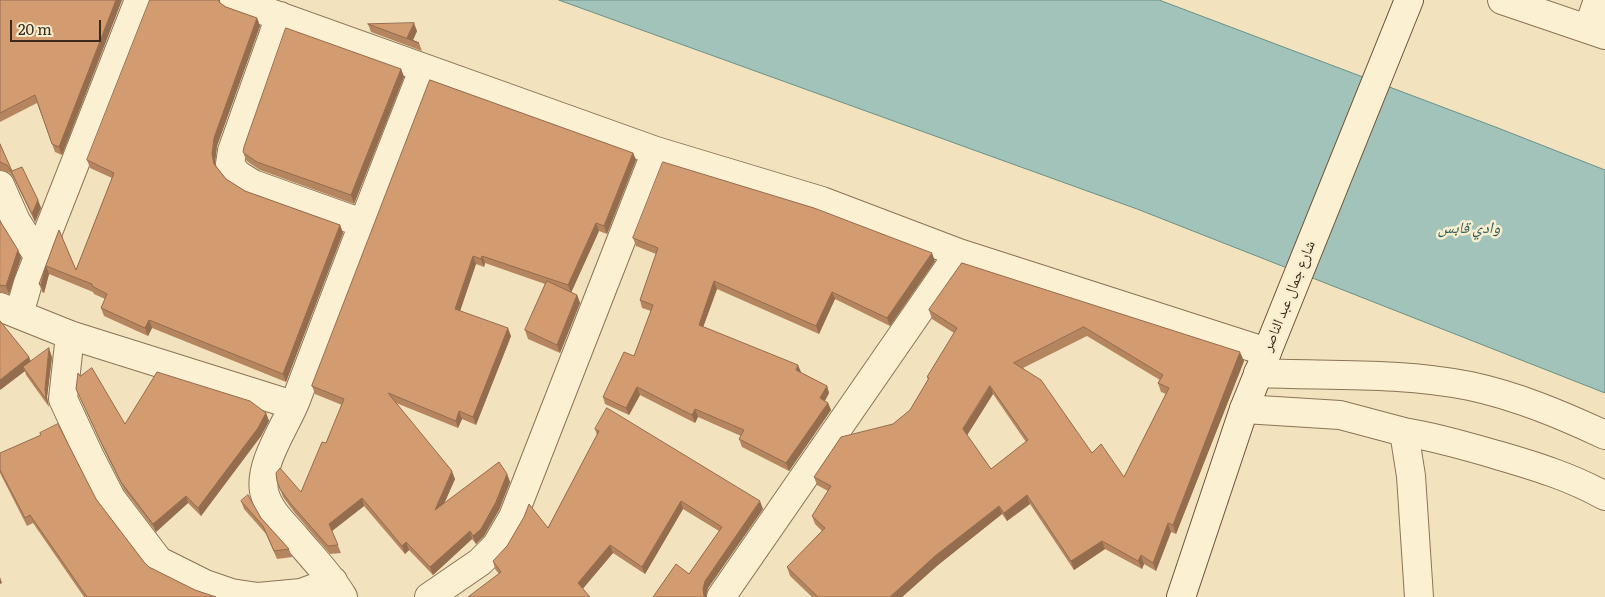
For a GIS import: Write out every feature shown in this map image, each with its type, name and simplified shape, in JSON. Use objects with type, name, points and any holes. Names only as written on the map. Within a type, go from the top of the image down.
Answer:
[{"type":"street","points":[[139,0],[38,256],[9,310],[70,335],[294,405]]},
{"type":"street","points":[[234,0],[656,151],[822,201],[959,253],[1262,362],[1469,386],[1546,410],[1605,435]]},
{"type":"street","points":[[1502,0],[1597,32],[1598,0]]},
{"type":"street","name":"شارع جمال عبد الناصر","points":[[1181,597],[1244,409],[1407,4]]},
{"type":"street","points":[[280,16],[232,151],[230,164],[237,174],[253,184],[362,223]]},
{"type":"street","points":[[338,589],[275,513],[265,493],[263,482],[270,456],[294,405],[362,223],[424,68]]},
{"type":"street","points":[[429,597],[480,562],[496,546],[513,517],[656,151]]},
{"type":"street","points":[[0,185],[16,222],[38,256]]},
{"type":"street","points":[[721,597],[959,253]]},
{"type":"street","points":[[70,335],[63,399],[88,455],[111,498],[159,561],[181,574],[230,593],[258,596],[338,589]]},
{"type":"street","points":[[1244,409],[1340,415],[1404,432],[1438,438],[1547,470],[1605,496]]},
{"type":"street","points":[[1404,432],[1411,476],[1419,597]]},
{"type":"water","name":"وادي قابس","points":[[559,0],[1159,0],[1605,170],[1605,393],[1137,209]]},
{"type":"building","points":[[116,0],[59,147],[52,144],[35,95],[0,113],[0,1]]},
{"type":"building","points":[[150,0],[218,0],[226,7],[257,18],[214,138],[212,154],[214,164],[226,179],[245,191],[340,225],[283,374],[149,320],[145,328],[101,308],[107,294],[92,286],[92,284],[46,266],[41,285],[39,284],[59,230],[76,270],[114,173],[87,160]]},
{"type":"building","points":[[414,23],[407,38],[419,43],[368,24]]},
{"type":"building","points":[[286,28],[401,69],[351,195],[257,162],[243,152]]},
{"type":"building","points":[[430,80],[633,153],[604,226],[596,223],[568,285],[482,256],[481,259],[473,256],[455,309],[508,328],[473,417],[459,411],[456,421],[388,393],[452,471],[435,510],[499,462],[507,474],[496,502],[481,529],[473,536],[470,531],[430,567],[406,542],[402,546],[362,498],[329,524],[338,545],[328,546],[280,489],[276,473],[280,468],[301,492],[322,442],[326,443],[344,399],[312,386]]},
{"type":"building","points":[[0,144],[12,171],[22,167],[38,200],[32,214],[11,171],[7,165],[0,162]]},
{"type":"building","points":[[663,162],[814,208],[932,253],[887,318],[832,292],[816,326],[714,281],[699,325],[798,365],[796,370],[827,386],[820,398],[828,403],[786,463],[739,439],[744,430],[695,409],[692,415],[637,387],[626,408],[603,397],[624,352],[634,356],[653,305],[640,300],[658,248],[633,238]]},
{"type":"building","points":[[0,221],[18,250],[6,286],[0,285]]},
{"type":"building","points":[[962,263],[1240,352],[1173,525],[1168,523],[1153,563],[1141,555],[1138,561],[1102,541],[1071,561],[1027,495],[1004,513],[999,506],[935,556],[890,597],[818,597],[787,567],[825,528],[812,516],[831,486],[814,477],[841,437],[893,424],[910,410],[929,378],[927,377],[957,328],[929,310]],"holes":[[[1084,327],[1163,375],[1158,383],[1169,388],[1124,477],[1101,444],[1092,453],[1041,380],[1014,363]],[[990,386],[1028,440],[991,469],[963,429]]]},
{"type":"building","points":[[547,281],[577,295],[557,345],[525,330]]},
{"type":"building","points":[[0,321],[29,357],[0,380]]},
{"type":"building","points":[[49,348],[45,389],[46,399],[23,367]]},
{"type":"building","points":[[92,368],[125,424],[157,372],[250,401],[266,413],[258,428],[198,508],[186,496],[153,524],[121,482],[76,389],[78,373],[80,376]]},
{"type":"building","points":[[607,408],[760,501],[705,581],[703,589],[705,597],[653,597],[676,564],[689,574],[722,527],[681,501],[642,567],[610,545],[578,583],[590,597],[468,597],[501,572],[493,561],[507,546],[524,517],[529,504],[548,528],[599,431],[595,429]]},
{"type":"building","points":[[58,424],[96,499],[144,562],[149,567],[195,590],[216,597],[87,597],[30,515],[25,518],[0,470],[0,453],[41,435],[40,433]]},
{"type":"building","points":[[248,495],[261,518],[289,549],[274,551],[263,526],[241,501]]}]
